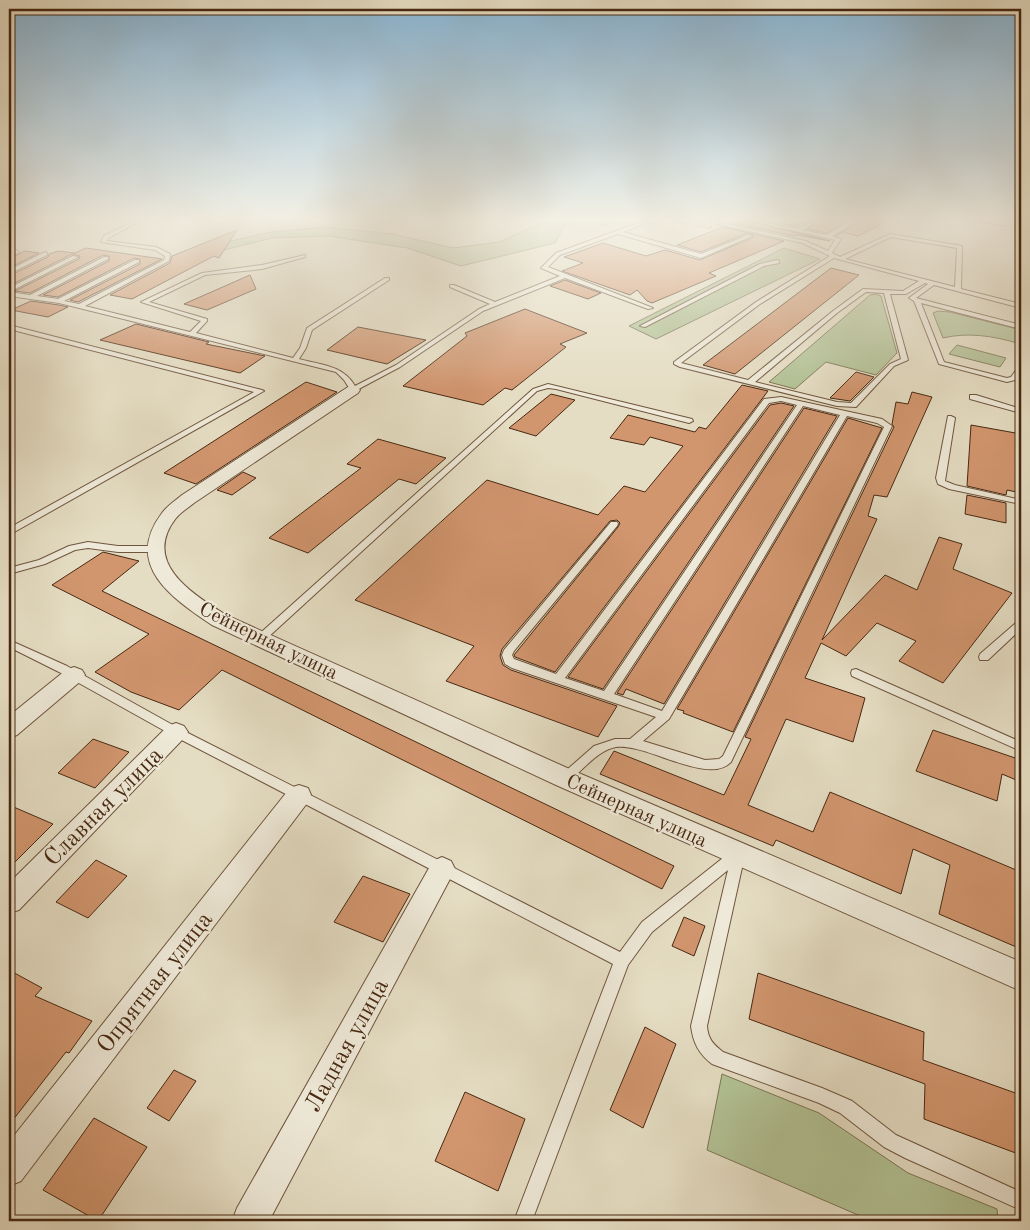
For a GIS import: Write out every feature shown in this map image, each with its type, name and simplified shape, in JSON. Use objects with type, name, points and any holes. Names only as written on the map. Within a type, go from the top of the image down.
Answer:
[{"type":"street","points":[[156,549],[156,540],[169,516],[188,499],[353,390]]},
{"type":"street","name":"Сейнерная улица","points":[[156,549],[156,561],[171,584],[187,599],[219,620],[565,778],[1021,977]]},
{"type":"street","points":[[9,729],[74,675]]},
{"type":"street","name":"Славная улица","points":[[9,901],[176,732]]},
{"type":"street","name":"Опрятная улица","points":[[9,1169],[299,795]]},
{"type":"street","name":"Ладная улица","points":[[250,1221],[442,869]]},
{"type":"lane","points":[[9,290],[35,277]]},
{"type":"lane","points":[[31,296],[68,277]]},
{"type":"lane","points":[[59,301],[106,277]]},
{"type":"lane","points":[[80,306],[136,277]]},
{"type":"lane","points":[[191,335],[205,320],[144,302],[197,277]]},
{"type":"lane","points":[[9,294],[59,301],[338,371],[347,379],[353,390],[398,366],[464,320],[494,304],[560,277]]},
{"type":"lane","points":[[568,277],[650,308]]},
{"type":"lane","points":[[643,326],[738,277]]},
{"type":"lane","points":[[800,277],[758,303],[676,363],[837,404],[849,406],[856,404],[892,365],[906,360],[887,293]]},
{"type":"lane","points":[[911,277],[1021,306]]},
{"type":"lane","points":[[958,290],[959,277]]},
{"type":"lane","points":[[295,360],[303,348],[309,329],[387,279]]},
{"type":"lane","points":[[750,382],[835,312],[865,290],[873,289],[887,293],[904,293],[924,281]]},
{"type":"lane","points":[[933,283],[912,298],[1021,327]]},
{"type":"lane","points":[[452,286],[494,304]]},
{"type":"lane","points":[[917,300],[941,363],[1007,380],[1013,379],[1021,367]]},
{"type":"lane","points":[[9,327],[260,391],[9,532]]},
{"type":"lane","points":[[261,638],[535,390],[548,386],[556,387],[689,421]]},
{"type":"lane","points":[[837,404],[845,395]]},
{"type":"lane","points":[[973,397],[1021,411]]},
{"type":"lane","points":[[558,679],[767,401],[775,398],[879,421],[888,426],[889,429],[727,759],[722,764],[706,765],[633,743],[614,743],[598,749],[565,778]]},
{"type":"lane","points":[[607,696],[801,404]]},
{"type":"lane","points":[[633,743],[665,716],[845,413]]},
{"type":"lane","points":[[951,418],[940,478],[941,482],[952,487],[1021,502]]},
{"type":"lane","points":[[614,524],[509,650],[507,655],[509,661],[516,665],[665,716]]},
{"type":"lane","points":[[9,571],[42,562],[72,548],[88,545],[118,549],[156,549]]},
{"type":"lane","points":[[984,657],[1021,624]]},
{"type":"lane","points":[[9,643],[74,675],[176,732],[622,961]]},
{"type":"lane","points":[[856,673],[1021,747]]},
{"type":"lane","points":[[523,1221],[622,961],[646,927],[738,854]]},
{"type":"lane","points":[[738,854],[699,1026],[700,1039],[707,1051],[718,1058],[838,1103],[890,1141],[1021,1201]]},
{"type":"green space","points":[[726,277],[782,277],[656,339],[629,326]]},
{"type":"green space","points":[[876,294],[881,296],[897,353],[876,375],[826,362],[795,389],[769,382],[870,295]]},
{"type":"green space","points":[[938,311],[950,312],[1021,330],[1021,338],[1017,343],[999,338],[980,336],[962,335],[943,338],[933,313]]},
{"type":"green space","points":[[957,345],[1006,358],[1000,367],[949,354]]},
{"type":"green space","points":[[722,1074],[819,1113],[908,1173],[997,1209],[998,1221],[872,1221],[707,1150]]},
{"type":"building","points":[[9,277],[26,277],[9,286]]},
{"type":"building","points":[[42,277],[60,277],[30,293],[15,291]]},
{"type":"building","points":[[77,277],[96,277],[58,297],[43,295]]},
{"type":"building","points":[[114,277],[126,277],[78,302],[70,300]]},
{"type":"building","points":[[143,277],[173,277],[132,299],[110,295]]},
{"type":"building","points":[[245,277],[251,277],[256,289],[207,310],[184,304]]},
{"type":"building","points":[[580,277],[713,277],[652,303],[647,301],[637,290],[630,295]]},
{"type":"building","points":[[819,277],[856,277],[735,374],[703,365]]},
{"type":"building","points":[[565,280],[601,293],[588,299],[550,286]]},
{"type":"building","points":[[31,301],[68,307],[48,317],[11,310]]},
{"type":"building","points":[[525,309],[587,333],[560,344],[566,347],[512,390],[505,388],[483,405],[403,386],[467,336],[465,333]]},
{"type":"building","points":[[136,324],[209,342],[206,344],[265,356],[240,373],[100,340]]},
{"type":"building","points":[[358,327],[426,340],[387,364],[327,350]]},
{"type":"building","points":[[856,372],[874,377],[850,401],[830,398]]},
{"type":"building","points":[[306,382],[337,392],[196,484],[164,473]]},
{"type":"building","points":[[742,385],[768,391],[555,672],[514,655],[618,527],[620,523],[617,520],[610,521],[502,649],[500,656],[503,665],[511,670],[617,706],[598,737],[446,681],[474,646],[355,600],[487,480],[598,515],[624,486],[645,492],[683,446],[650,437],[644,445],[610,438],[628,415],[695,432],[699,427],[706,429]]},
{"type":"building","points":[[912,392],[932,397],[887,497],[874,495],[868,516],[877,519],[822,640],[885,575],[917,590],[939,537],[962,544],[953,569],[1012,593],[943,683],[899,661],[916,641],[877,623],[846,656],[821,643],[805,678],[865,698],[853,742],[786,719],[748,805],[813,832],[830,792],[1021,872],[1021,949],[939,914],[950,865],[913,849],[901,894],[776,840],[773,846],[600,774],[614,751],[724,795],[751,739],[745,737],[894,427],[892,424],[896,402],[908,404]]},
{"type":"building","points":[[551,394],[575,400],[536,436],[509,428]]},
{"type":"building","points":[[781,403],[794,406],[603,689],[568,677],[770,405]]},
{"type":"building","points":[[804,408],[837,416],[664,704],[626,689],[623,695],[617,693]]},
{"type":"building","points":[[848,418],[882,428],[733,732],[683,713],[684,711],[677,709]]},
{"type":"building","points":[[971,425],[1021,434],[1021,493],[1007,490],[1006,495],[967,486]]},
{"type":"building","points":[[378,439],[446,458],[416,484],[399,479],[308,553],[269,538],[361,468],[347,464]]},
{"type":"building","points":[[243,472],[256,478],[232,495],[217,490]]},
{"type":"building","points":[[967,495],[1006,503],[1006,523],[965,514]]},
{"type":"building","points":[[103,552],[139,561],[102,591],[674,866],[662,889],[222,670],[179,710],[131,692],[95,672],[149,634],[52,585]]},
{"type":"building","points":[[933,730],[1021,760],[1021,782],[1002,774],[997,801],[916,771]]},
{"type":"building","points":[[93,739],[129,752],[95,788],[58,773]]},
{"type":"building","points":[[9,805],[53,824],[9,868]]},
{"type":"building","points":[[96,860],[127,876],[88,918],[56,902]]},
{"type":"building","points":[[363,876],[410,894],[383,942],[334,922]]},
{"type":"building","points":[[684,917],[705,926],[694,956],[672,946]]},
{"type":"building","points":[[9,970],[42,988],[35,996],[92,1021],[69,1053],[66,1052],[9,1125]]},
{"type":"building","points":[[758,973],[924,1032],[923,1060],[1021,1095],[1021,1155],[924,1119],[925,1084],[749,1019]]},
{"type":"building","points":[[645,1027],[676,1044],[643,1128],[610,1110]]},
{"type":"building","points":[[174,1070],[196,1081],[169,1121],[147,1108]]},
{"type":"building","points":[[465,1092],[525,1119],[498,1191],[435,1161]]},
{"type":"building","points":[[94,1118],[147,1147],[98,1221],[43,1190]]}]
